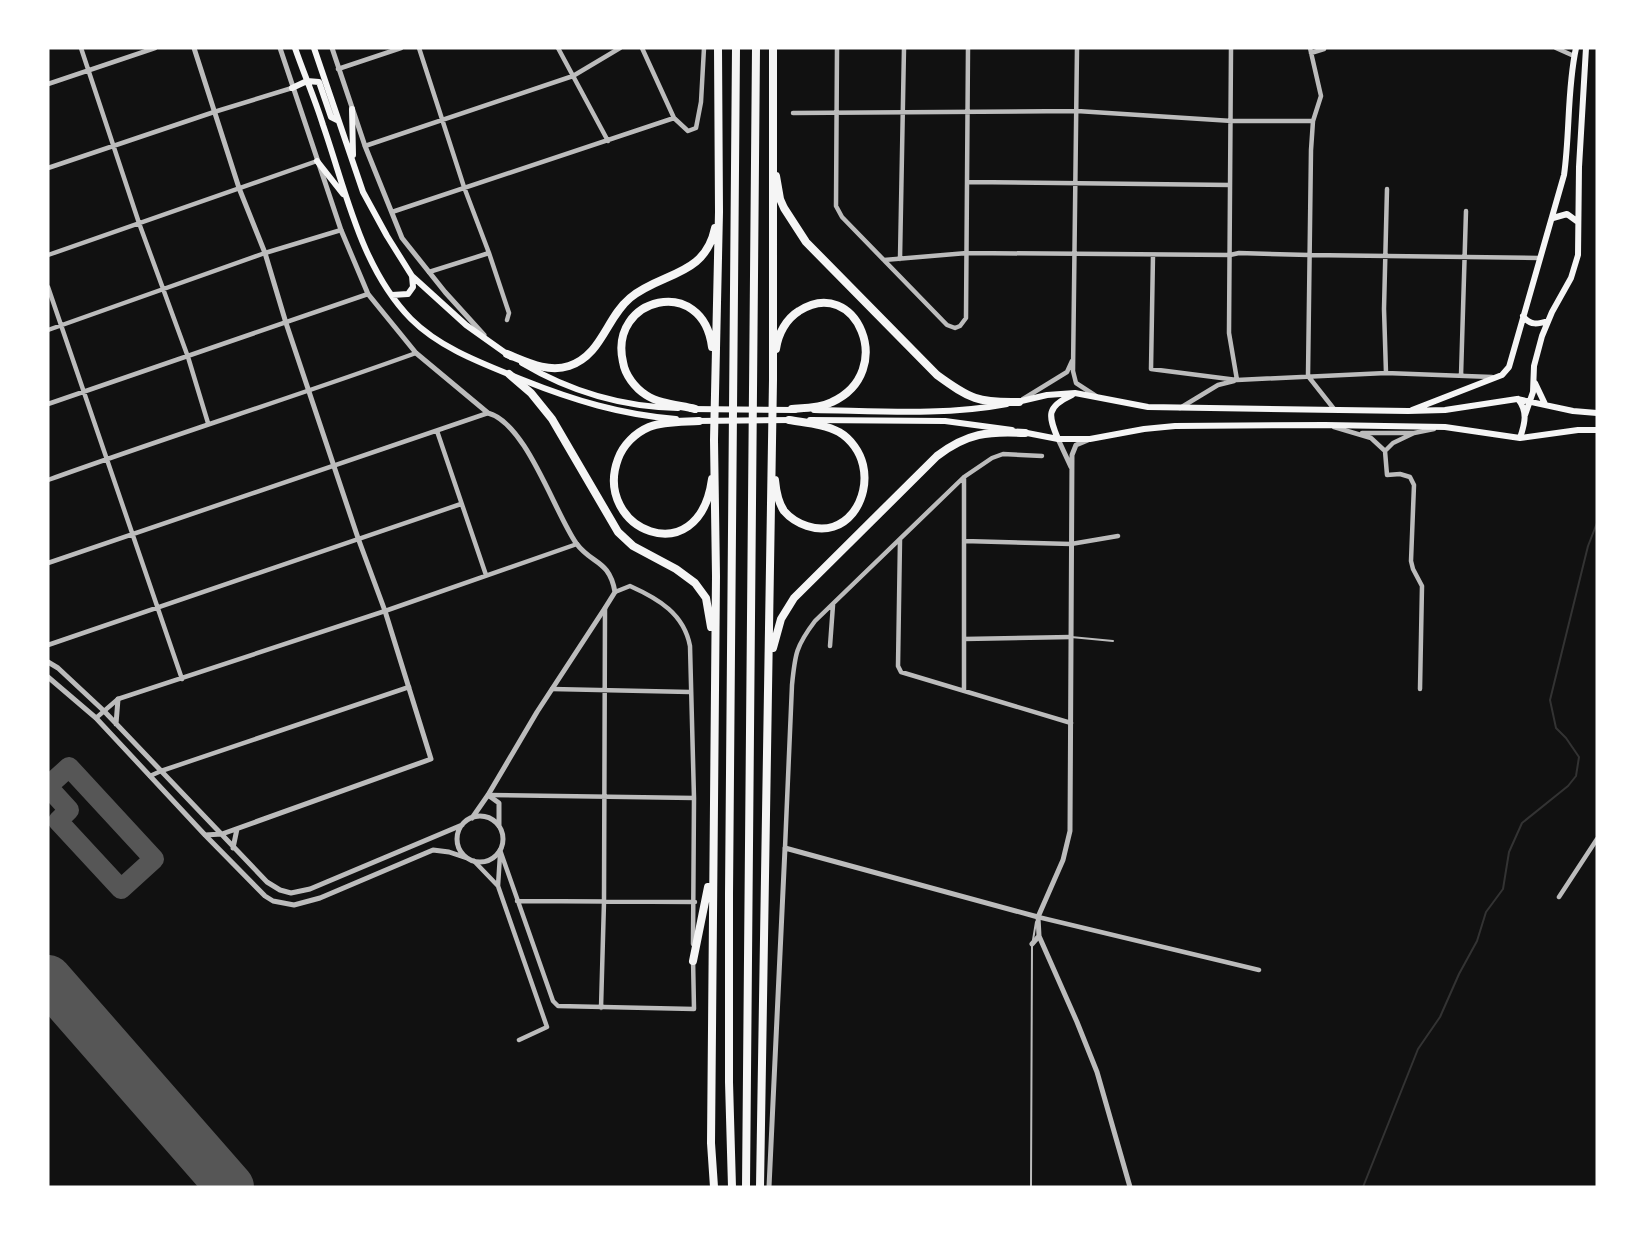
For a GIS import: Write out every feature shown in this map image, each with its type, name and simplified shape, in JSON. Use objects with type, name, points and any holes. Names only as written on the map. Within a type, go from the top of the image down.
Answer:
[{"type":"highway","points":[[714,1187],[711,1143],[711,1000],[716,516],[714,440],[719,212],[718,48]]},
{"type":"highway","points":[[732,1187],[729,1082],[729,873],[736,48]]},
{"type":"highway","points":[[746,1187],[756,48]]},
{"type":"highway","points":[[760,1187],[773,380],[773,48]]},
{"type":"highway","points":[[772,153],[780,199],[797,230],[815,252],[927,366],[942,379],[968,395],[990,402],[1019,402]]},
{"type":"highway","points":[[507,354],[550,368],[568,366],[585,358],[599,343],[628,300],[644,289],[682,272],[698,260],[712,239],[719,212]]},
{"type":"highway","points":[[695,409],[653,398],[631,381],[623,365],[621,351],[623,336],[629,322],[639,311],[652,304],[675,301],[688,306],[699,314],[706,324],[711,338],[716,378]]},
{"type":"highway","points":[[773,371],[777,342],[782,331],[787,321],[802,309],[821,303],[838,306],[852,315],[863,330],[865,361],[860,375],[850,389],[832,402],[792,410]]},
{"type":"highway","points":[[509,374],[531,393],[552,419],[618,532],[633,546],[685,575],[702,591],[709,610],[714,657]]},
{"type":"highway","points":[[772,455],[780,504],[788,515],[799,523],[814,528],[837,525],[849,518],[861,502],[865,491],[866,475],[863,461],[855,447],[843,435],[830,428],[789,420]]},
{"type":"highway","points":[[699,421],[650,427],[629,441],[620,453],[614,470],[614,485],[619,502],[631,520],[646,531],[665,534],[681,531],[694,522],[706,504],[710,495],[714,457]]},
{"type":"highway","points":[[768,673],[781,619],[794,598],[937,456],[957,442],[978,434],[1025,433]]},
{"type":"highway","points":[[693,961],[712,868]]},
{"type":"main road","points":[[296,48],[347,199],[378,274],[410,318],[459,353],[590,404],[645,416],[699,421],[945,421],[977,424],[1058,439],[1090,439],[1175,426],[1445,427],[1520,438],[1578,430],[1597,430]]},
{"type":"main road","points":[[314,48],[363,192],[412,276],[466,325],[507,354],[559,382],[608,398],[659,408],[940,412],[984,409],[1047,395],[1075,393],[1138,406],[1178,409],[1336,412],[1445,410],[1517,399],[1573,411],[1597,413]]},
{"type":"main road","points":[[1408,411],[1502,375],[1509,367],[1564,175],[1576,48]]},
{"type":"main road","points":[[1525,415],[1531,402],[1534,366],[1542,336],[1575,269],[1578,255],[1579,167],[1586,48]]},
{"type":"main road","points":[[292,87],[307,81],[319,82],[331,117],[338,120]]},
{"type":"main road","points":[[352,109],[353,161]]},
{"type":"main road","points":[[317,161],[347,199]]},
{"type":"main road","points":[[1552,218],[1567,214],[1578,222]]},
{"type":"main road","points":[[393,295],[408,294],[413,287],[412,276]]},
{"type":"main road","points":[[1523,316],[1532,324],[1548,321]]},
{"type":"main road","points":[[1534,366],[1535,382],[1545,404]]},
{"type":"main road","points":[[1058,439],[1050,419],[1052,410],[1062,400],[1075,393]]},
{"type":"main road","points":[[1517,399],[1523,406],[1526,422],[1520,438]]},
{"type":"street","points":[[81,48],[139,223],[165,288],[208,423]]},
{"type":"street","points":[[48,84],[155,48]]},
{"type":"street","points":[[194,48],[240,188],[265,253],[358,538],[385,611],[431,759],[237,829],[222,834],[205,835]]},
{"type":"street","points":[[280,48],[340,230],[368,294],[416,353],[488,413],[496,415],[524,445],[577,544],[607,570],[612,578],[615,592]]},
{"type":"street","points":[[332,48],[365,146],[402,238],[493,345]]},
{"type":"street","points":[[338,69],[401,48]]},
{"type":"street","points":[[419,48],[464,187],[509,313],[507,320]]},
{"type":"street","points":[[558,48],[608,141]]},
{"type":"street","points":[[365,146],[573,76],[620,48]]},
{"type":"street","points":[[642,48],[674,118],[688,131],[696,128],[701,102],[704,48]]},
{"type":"street","points":[[837,48],[836,206],[842,218],[947,324],[955,328],[960,326],[966,318],[968,48]]},
{"type":"street","points":[[900,259],[904,48]]},
{"type":"street","points":[[1077,48],[1074,376],[1077,383],[1101,398]]},
{"type":"street","points":[[1231,48],[1229,333],[1237,380]]},
{"type":"street","points":[[1556,48],[1574,56]]},
{"type":"street","points":[[1324,49],[1310,51],[1321,96],[1313,121],[1308,376],[1336,412]]},
{"type":"street","points":[[48,168],[292,87]]},
{"type":"street","points":[[793,113],[1077,111],[1232,121],[1313,121]]},
{"type":"street","points":[[392,212],[674,118]]},
{"type":"street","points":[[48,255],[317,161]]},
{"type":"street","points":[[967,182],[1230,185]]},
{"type":"street","points":[[1386,373],[1387,189]]},
{"type":"street","points":[[1461,376],[1466,211]]},
{"type":"street","points":[[48,330],[265,253],[340,230]]},
{"type":"street","points":[[429,272],[489,253]]},
{"type":"street","points":[[884,260],[967,253],[1076,255],[1230,255],[1239,253],[1539,258]]},
{"type":"street","points":[[1153,255],[1151,369],[1237,380],[1386,373],[1495,377]]},
{"type":"street","points":[[48,287],[182,679]]},
{"type":"street","points":[[48,404],[368,294]]},
{"type":"street","points":[[48,480],[416,353]]},
{"type":"street","points":[[1019,402],[1067,372],[1074,356]]},
{"type":"street","points":[[1178,409],[1218,386],[1237,380]]},
{"type":"street","points":[[48,563],[488,413]]},
{"type":"street","points":[[1325,425],[1359,433],[1376,441],[1385,451],[1387,475],[1400,474],[1410,477],[1414,485],[1411,561],[1422,586],[1420,688]]},
{"type":"street","points":[[1359,433],[1414,432],[1445,427]]},
{"type":"street","points":[[437,431],[486,575]]},
{"type":"street","points":[[1385,451],[1393,443],[1414,432]]},
{"type":"street","points":[[1058,439],[1072,468]]},
{"type":"street","points":[[1090,439],[1076,445],[1072,455],[1070,831],[1063,860],[1038,917],[1039,936],[1097,1072],[1130,1187]]},
{"type":"street","points":[[769,1187],[795,660],[801,640],[815,621],[964,477],[992,458],[1003,454],[1042,456]]},
{"type":"street","points":[[964,477],[964,690]]},
{"type":"street","points":[[48,645],[461,504]]},
{"type":"street","points":[[964,541],[1071,544],[1118,536]]},
{"type":"street","points":[[900,540],[898,666],[900,672],[1071,723]]},
{"type":"street","points":[[96,718],[118,699],[385,611],[577,544]]},
{"type":"street","points":[[48,662],[58,668],[104,711],[267,882],[280,890],[291,892],[309,889],[462,825],[472,818],[615,592],[630,586],[662,603],[681,621],[688,634],[690,646],[694,798],[694,1009],[558,1006],[553,1001],[500,850]]},
{"type":"street","points":[[830,646],[832,605]]},
{"type":"street","points":[[601,1008],[604,902],[605,608]]},
{"type":"street","points":[[964,639],[1071,637]]},
{"type":"street","points":[[58,668],[55,674],[49,677],[96,718],[205,835],[265,896],[273,901],[294,905],[320,898],[433,849],[474,861],[498,886]]},
{"type":"street","points":[[150,776],[410,687]]},
{"type":"street","points":[[552,689],[690,692]]},
{"type":"street","points":[[116,724],[118,699]]},
{"type":"street","points":[[488,795],[694,798]]},
{"type":"street","points":[[488,795],[500,803],[499,826],[503,838],[498,886],[547,1027],[519,1040]]},
{"type":"street","points":[[472,818],[487,818],[499,826]]},
{"type":"street","points":[[462,825],[457,839],[458,846],[467,858]]},
{"type":"street","points":[[233,848],[237,829]]},
{"type":"street","points":[[1559,897],[1597,839]]},
{"type":"street","points":[[785,848],[1038,917],[1259,970]]},
{"type":"street","points":[[474,861],[489,860],[500,850]]},
{"type":"street","points":[[517,901],[695,902]]},
{"type":"street","points":[[1032,944],[1039,936]]},
{"type":"lane","points":[[1071,637],[1113,641]]},
{"type":"lane","points":[[1031,1187],[1032,944],[1038,917]]},
{"type":"waterway","points":[[1363,1187],[1418,1049],[1440,1017],[1477,941],[1486,912],[1503,889],[1509,852],[1522,823],[1568,786],[1576,776],[1579,757],[1556,728],[1550,700],[1588,546],[1597,523]]},
{"type":"taxiway","points":[[48,786],[69,767],[154,859],[121,889],[58,821],[69,810],[48,787]]},
{"type":"runway","points":[[48,979],[230,1187]]}]
